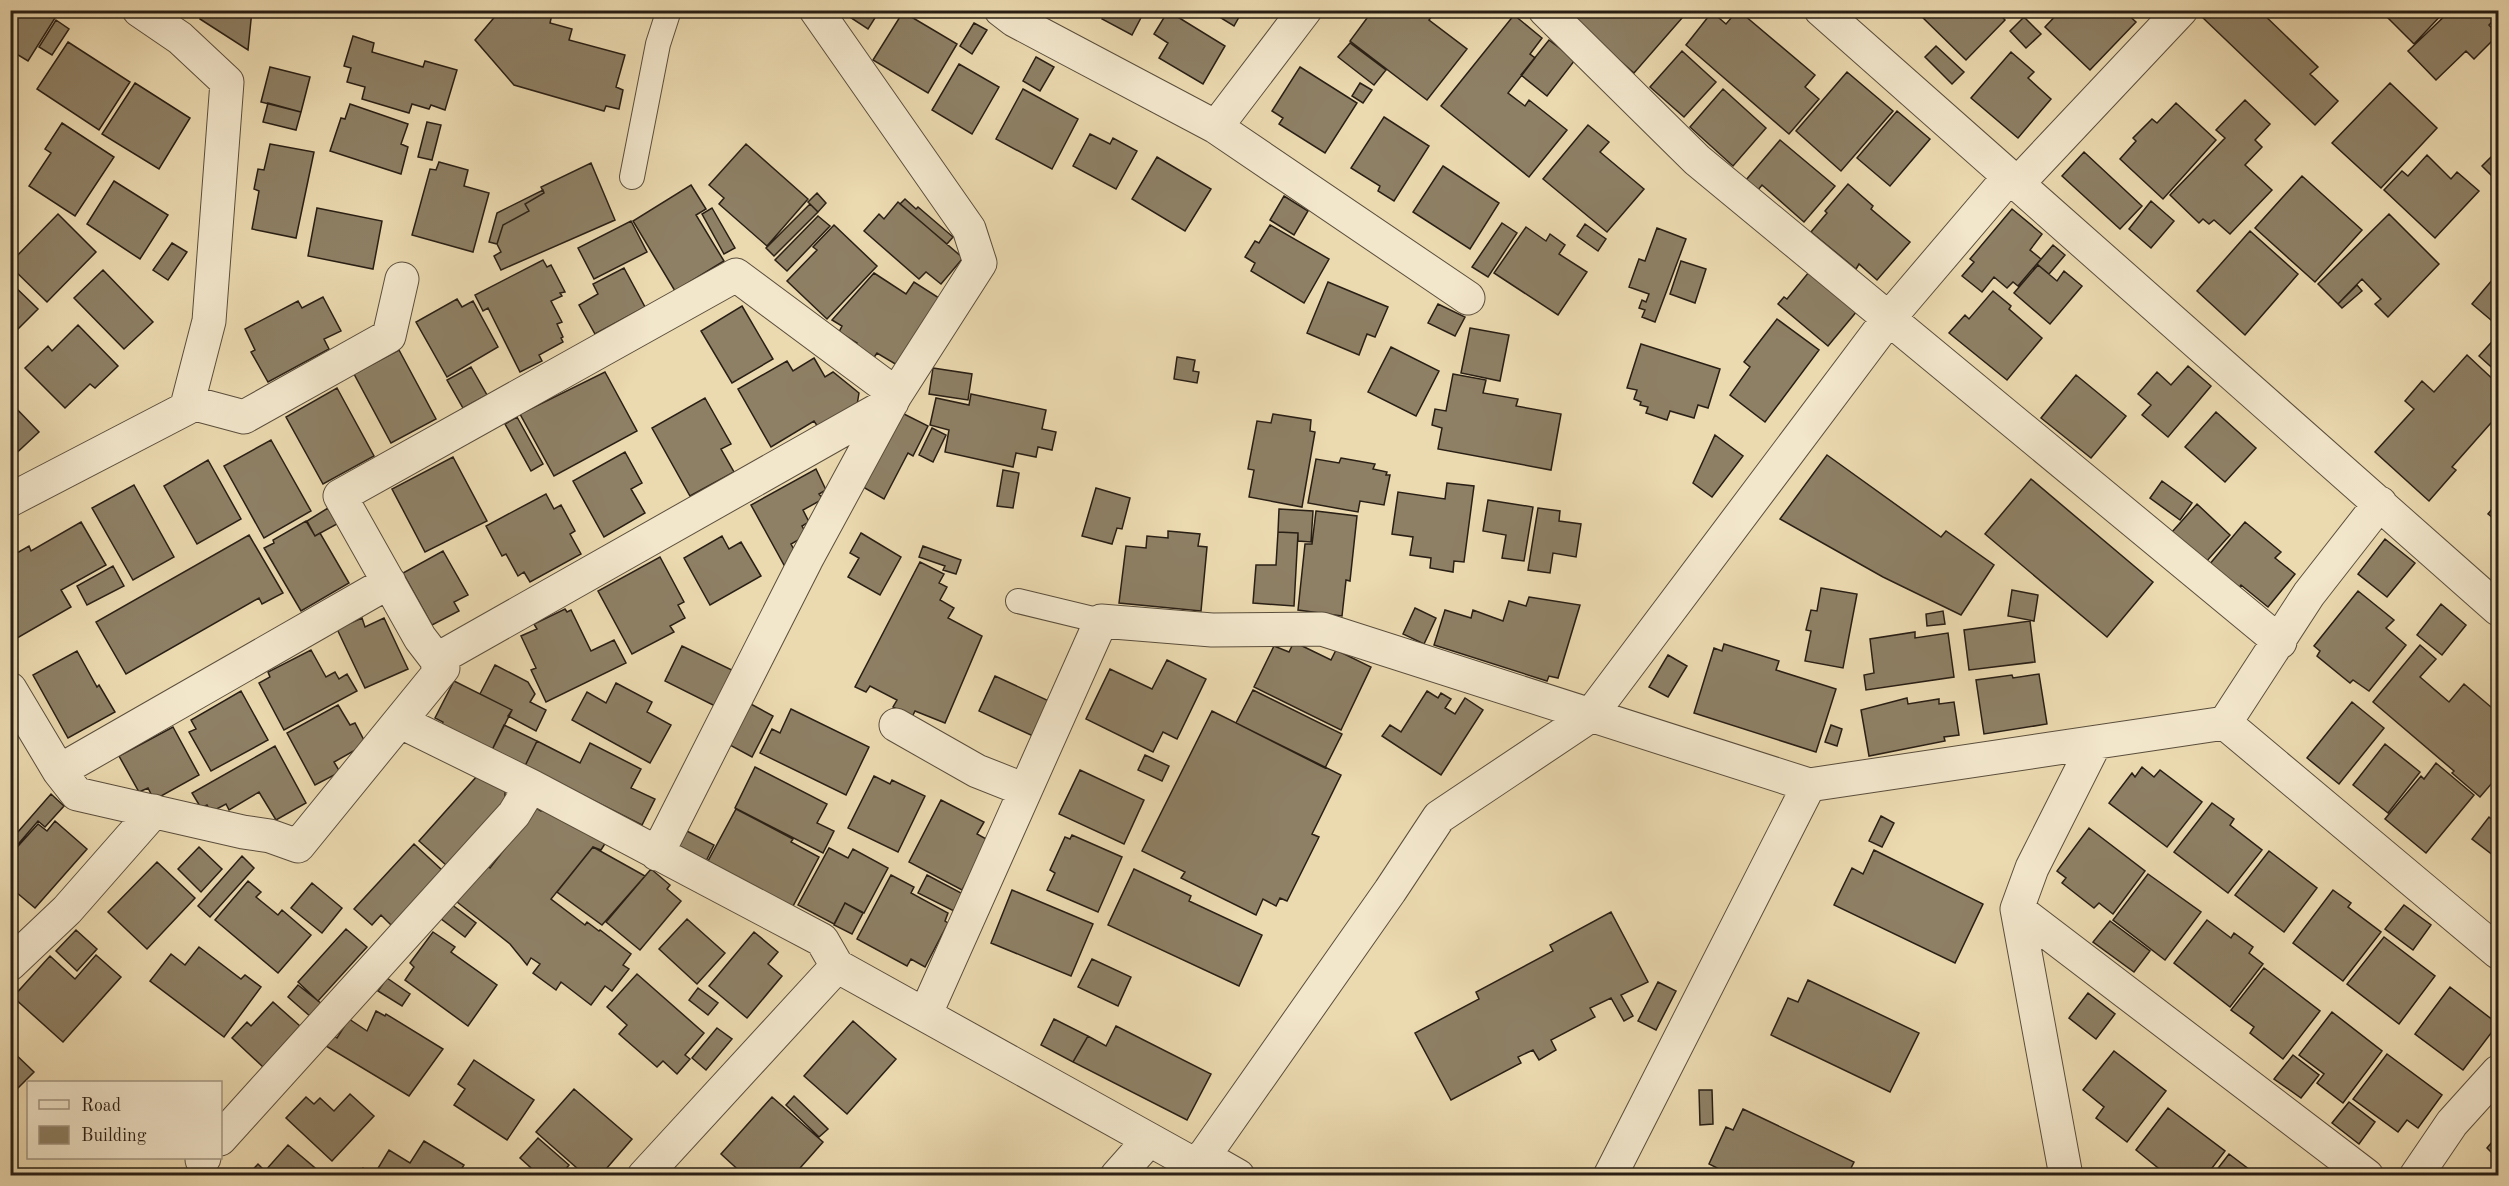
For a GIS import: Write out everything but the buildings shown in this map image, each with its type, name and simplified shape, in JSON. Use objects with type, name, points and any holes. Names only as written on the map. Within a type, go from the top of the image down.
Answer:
[{"type":"street","points":[[10,500],[187,408],[209,321],[226,82],[180,38],[139,10]]},
{"type":"street","points":[[657,854],[806,560],[894,398],[980,263],[969,229],[816,10]]},
{"type":"street","points":[[1001,10],[1014,20],[1216,128],[1468,298]]},
{"type":"street","points":[[1216,128],[1305,10]]},
{"type":"street","points":[[1545,10],[1697,160],[2280,642]]},
{"type":"street","points":[[1821,10],[2499,609]]},
{"type":"street","points":[[1198,1166],[1439,818],[1590,716],[1889,318],[2014,180],[2181,10]]},
{"type":"street","points":[[10,689],[59,771],[77,794],[270,836],[298,846],[443,668],[420,638],[340,496],[736,275],[894,398]]},
{"type":"street","points":[[188,402],[244,417],[389,336],[402,279]]},
{"type":"street","points":[[436,660],[894,398]]},
{"type":"street","points":[[926,1015],[1101,621],[1212,630],[1322,629],[1809,785],[2225,723],[2280,642],[2309,594],[2380,503]]},
{"type":"street","points":[[59,771],[389,582]]},
{"type":"street","points":[[400,722],[531,786],[822,940],[837,966],[1149,1140],[1198,1166],[1238,1176]]},
{"type":"street","points":[[2225,723],[2499,952]]},
{"type":"street","points":[[896,725],[977,771],[1025,790]]},
{"type":"street","points":[[2066,1176],[2017,909],[2032,868],[2095,743]]},
{"type":"street","points":[[1610,1176],[1809,785]]},
{"type":"street","points":[[222,1138],[514,814],[531,786]]},
{"type":"street","points":[[10,964],[67,910],[154,811]]},
{"type":"street","points":[[2017,909],[2367,1176]]},
{"type":"street","points":[[644,1176],[837,966]]},
{"type":"street","points":[[2416,1176],[2452,1123],[2499,1072]]},
{"type":"street","points":[[1117,1176],[1149,1140]]},
{"type":"lane","points":[[632,177],[658,44],[669,10]]},
{"type":"lane","points":[[1018,601],[1101,621]]}]
